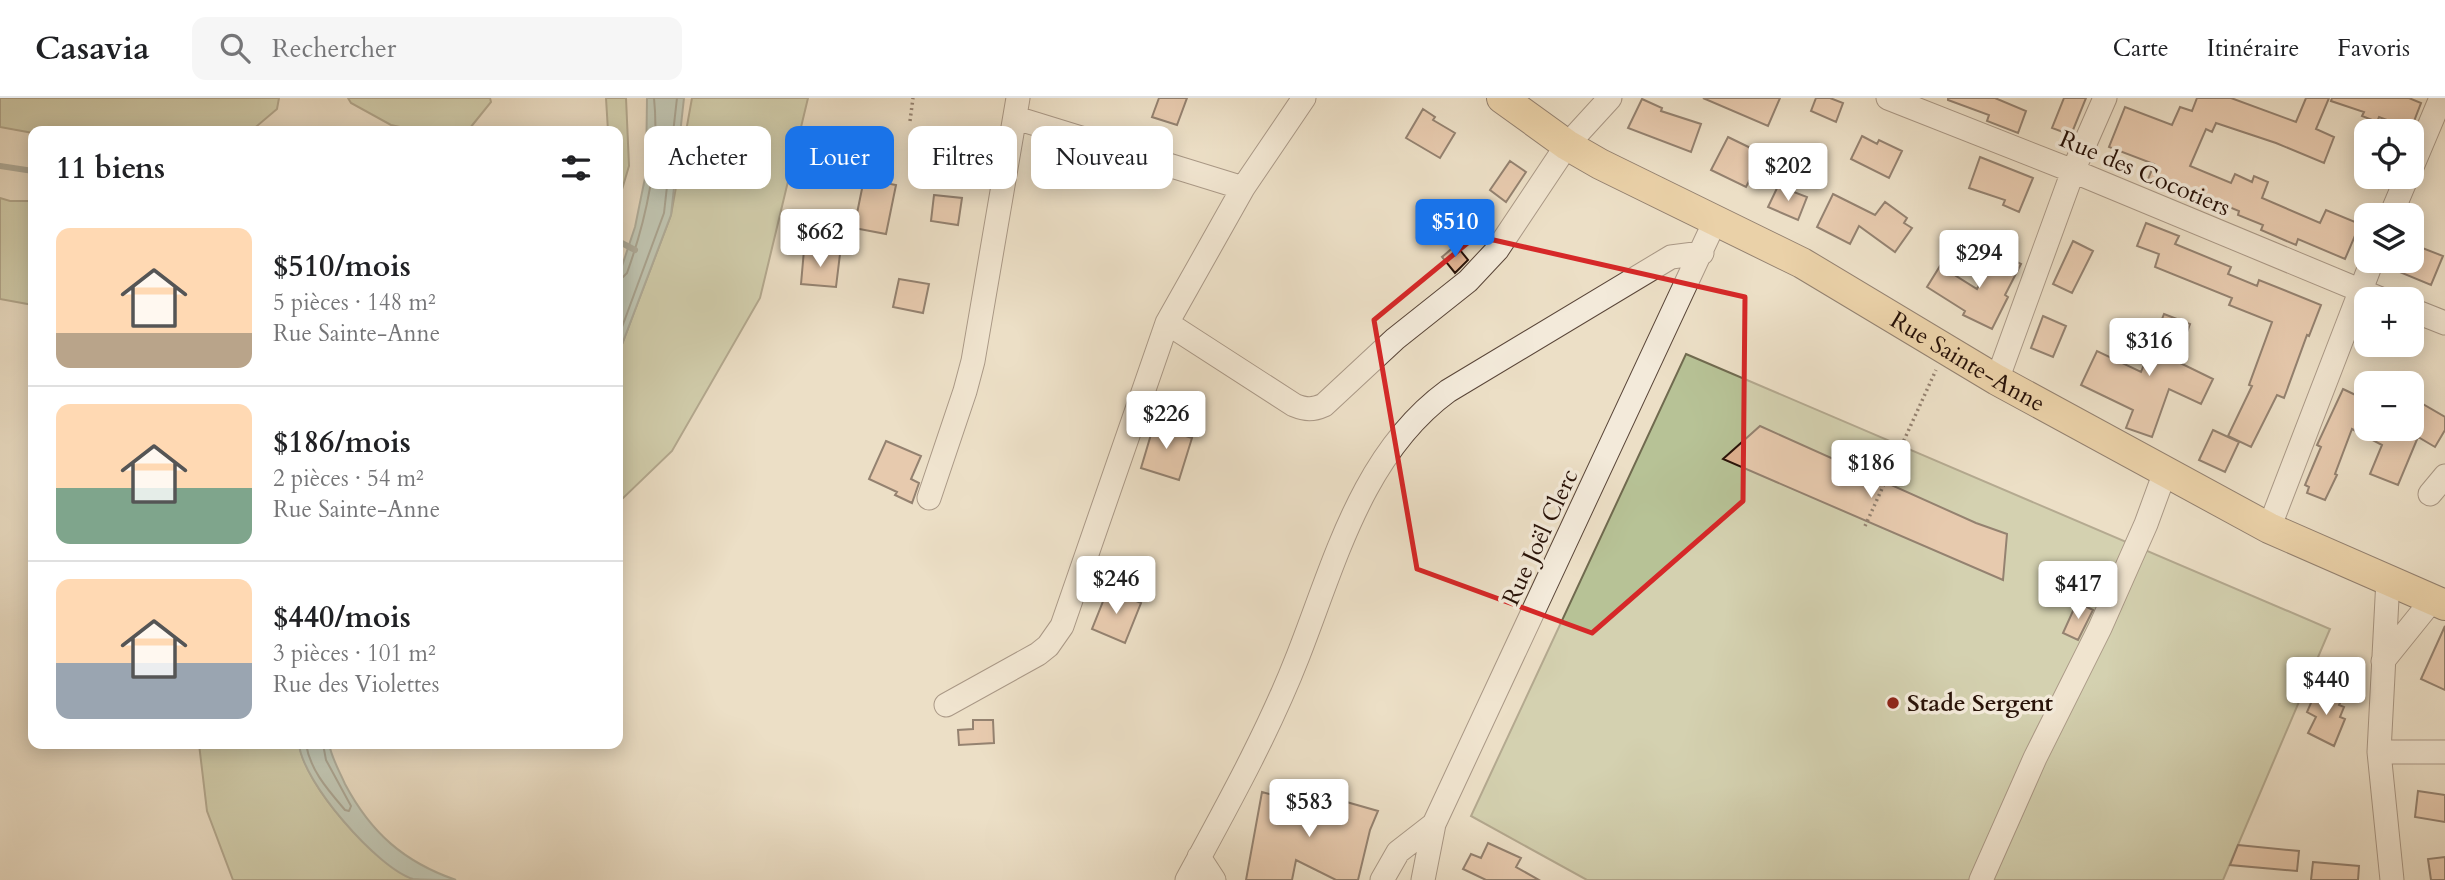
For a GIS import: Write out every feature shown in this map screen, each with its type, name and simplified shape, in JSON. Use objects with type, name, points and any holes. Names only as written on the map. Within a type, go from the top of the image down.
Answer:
[{"type":"main road","name":"Rue Sainte-Anne","points":[[1502,98],[1567,145],[1664,198],[1716,219],[1802,263],[1997,380],[2269,528],[2439,602]]},
{"type":"street","points":[[946,705],[1038,654],[1056,637],[1167,323],[1243,188],[1304,98]]},
{"type":"street","points":[[1167,323],[1294,405],[1303,409],[1324,405],[1395,339],[1484,266],[1567,145],[1610,98]]},
{"type":"street","name":"Rue des Cocotiers","points":[[1888,98],[2073,171],[2354,289]]},
{"type":"street","points":[[1997,380],[2073,171],[2105,98]]},
{"type":"street","points":[[2424,138],[2441,98]]},
{"type":"street","points":[[929,498],[973,361],[1017,108],[1243,188]]},
{"type":"street","name":"Rue Joël Clerc","points":[[1426,879],[1434,824],[1716,219]]},
{"type":"street","points":[[1187,880],[1277,704],[1354,511],[1381,466],[1424,409],[1448,391],[1671,257],[1702,253]]},
{"type":"street","points":[[2269,528],[2354,304]]},
{"type":"street","points":[[2424,315],[2445,323]]},
{"type":"street","points":[[1981,880],[2035,758],[2100,628],[2146,524],[2165,472]]},
{"type":"street","points":[[2388,579],[2379,752],[2392,880]]},
{"type":"street","points":[[2383,662],[2439,602]]},
{"type":"street","points":[[2379,752],[2445,752]]},
{"type":"street","points":[[1382,880],[1398,852],[1434,824]]},
{"type":"street","points":[[1199,857],[1214,880]]},
{"type":"path","points":[[910,121],[913,98]]},
{"type":"path","points":[[1865,526],[1946,349]]},
{"type":"highlighted area","points":[[1476,236],[1745,297],[1743,501],[1592,633],[1417,569],[1374,320]]},
{"type":"green space","points":[[0,98],[279,98],[277,109],[257,126],[28,126],[28,132],[0,127]]},
{"type":"green space","points":[[348,98],[490,98],[491,102],[472,126],[396,126],[351,103]]},
{"type":"green space","points":[[606,98],[626,98],[629,166],[623,186],[623,126],[608,126]]},
{"type":"green space","points":[[692,98],[808,98],[801,126],[785,126],[786,189],[760,298],[672,451],[623,498],[623,342],[671,215],[676,189],[771,189],[771,126],[687,126]]},
{"type":"green space","points":[[0,198],[28,201],[28,304],[0,299]]},
{"type":"green space","points":[[1686,354],[2330,629],[2223,880],[1587,880],[1471,816]]},
{"type":"green space","points":[[200,749],[300,749],[314,781],[345,822],[381,858],[415,880],[233,880],[207,811]]},
{"type":"water","points":[[647,98],[684,98],[681,126],[647,126]]},
{"type":"water","points":[[644,183],[644,189],[674,189],[671,215],[623,342],[623,263],[635,227]]},
{"type":"water","points":[[300,749],[331,749],[345,784],[378,831],[405,855],[456,880],[413,879],[398,872],[380,858],[327,800],[303,760]]},
{"type":"building","points":[[1159,98],[1187,98],[1177,125],[1152,117]]},
{"type":"building","points":[[1703,98],[1780,98],[1768,126]]},
{"type":"building","points":[[1816,98],[1830,98],[1843,103],[1836,122],[1811,111]]},
{"type":"building","points":[[1948,98],[1995,98],[2026,111],[2018,133],[1987,121],[1989,115]]},
{"type":"building","points":[[2064,98],[2086,98],[2071,135],[2052,128]]},
{"type":"building","points":[[2197,98],[2231,98],[2296,122],[2306,98],[2329,98],[2316,129],[2334,137],[2324,163],[2216,123],[2212,132],[2206,129],[2190,166],[2231,183],[2235,174],[2252,182],[2254,176],[2268,182],[2262,198],[2320,223],[2326,210],[2354,222],[2354,238],[2345,259],[2298,239],[2296,245],[2261,230],[2263,225],[2238,215],[2239,211],[2198,194],[2195,201],[2147,182],[2154,164],[2109,147],[2125,107],[2172,125],[2180,107],[2192,111]]},
{"type":"building","points":[[2332,98],[2409,98],[2421,103],[2415,119],[2370,119],[2362,116],[2364,112],[2331,101]]},
{"type":"building","points":[[1642,99],[1662,108],[1661,111],[1701,124],[1691,152],[1628,128]]},
{"type":"building","points":[[1423,109],[1435,117],[1433,120],[1455,133],[1440,158],[1406,138]]},
{"type":"building","points":[[1862,136],[1877,144],[1879,140],[1902,151],[1889,178],[1851,159]]},
{"type":"building","points":[[1728,137],[1763,154],[1746,187],[1711,170]]},
{"type":"building","points":[[1980,157],[2033,178],[2019,212],[2003,205],[2005,200],[1969,188]]},
{"type":"building","points":[[1510,161],[1526,172],[1506,202],[1490,190]]},
{"type":"building","points":[[896,185],[886,234],[854,228],[862,189],[894,189]]},
{"type":"building","points":[[1778,186],[1807,197],[1798,220],[1768,207]]},
{"type":"building","points":[[1833,194],[1875,215],[1885,202],[1907,218],[1904,223],[1912,228],[1895,252],[1859,226],[1850,244],[1817,227]]},
{"type":"building","points":[[934,195],[962,198],[958,225],[931,221]]},
{"type":"building","points":[[2146,223],[2179,236],[2175,244],[2231,267],[2228,274],[2257,286],[2259,280],[2321,305],[2284,398],[2277,395],[2251,447],[2228,436],[2252,386],[2249,385],[2272,322],[2229,305],[2232,298],[2155,267],[2159,254],[2137,246]]},
{"type":"building","points":[[2073,241],[2093,251],[2072,293],[2053,284]]},
{"type":"building","points":[[1456,245],[1468,260],[1455,273],[1442,257]]},
{"type":"building","points":[[2424,249],[2443,256],[2431,285],[2402,273],[2424,273]]},
{"type":"building","points":[[804,250],[840,254],[836,287],[801,284]]},
{"type":"building","points":[[1996,252],[2021,264],[1992,329],[1963,315],[1965,311],[1927,287],[1940,266],[1977,289]]},
{"type":"building","points":[[899,279],[929,284],[923,313],[893,307]]},
{"type":"building","points":[[2164,314],[2190,324],[2176,361],[2213,379],[2201,404],[2169,389],[2152,437],[2126,428],[2133,410],[2081,385],[2097,351],[2141,372]]},
{"type":"building","points":[[2043,316],[2066,326],[2053,357],[2031,348]]},
{"type":"building","points":[[2343,389],[2354,394],[2354,430],[2352,429],[2335,474],[2337,475],[2325,500],[2307,493],[2309,487],[2305,485],[2321,447],[2317,445]]},
{"type":"building","points":[[2424,405],[2445,417],[2445,430],[2435,447],[2424,441]]},
{"type":"building","points":[[1155,421],[1174,427],[1173,432],[1192,438],[1179,480],[1141,468]]},
{"type":"building","points":[[1760,426],[1976,523],[2007,534],[2003,580],[1723,459]]},
{"type":"building","points":[[2213,430],[2239,442],[2225,472],[2199,460]]},
{"type":"building","points":[[886,441],[921,456],[911,479],[919,483],[912,503],[895,495],[897,492],[869,479]]},
{"type":"building","points":[[2374,441],[2416,441],[2398,485],[2370,474],[2382,445]]},
{"type":"building","points":[[1108,589],[1141,603],[1125,643],[1092,629]]},
{"type":"building","points":[[2077,602],[2093,610],[2078,640],[2063,633]]},
{"type":"building","points":[[2445,626],[2445,690],[2421,679]]},
{"type":"building","points":[[2317,689],[2341,701],[2339,705],[2344,707],[2340,717],[2345,719],[2334,746],[2308,733],[2316,717],[2307,712]]},
{"type":"building","points":[[973,720],[993,720],[994,743],[959,745],[958,730],[973,729]]},
{"type":"building","points":[[2418,791],[2445,795],[2445,822],[2415,817]]},
{"type":"building","points":[[1262,792],[1332,811],[1336,799],[1378,811],[1370,830],[1358,880],[1336,880],[1296,860],[1292,880],[1246,880]]},
{"type":"building","points":[[1488,843],[1521,858],[1516,867],[1539,880],[1486,880],[1463,869],[1471,854],[1481,858]]},
{"type":"building","points":[[2238,845],[2299,851],[2297,871],[2230,865]]},
{"type":"building","points":[[2445,857],[2445,880],[2431,880],[2428,859]]},
{"type":"building","points":[[2313,862],[2359,866],[2358,880],[2311,880]]},
{"type":"waterway","points":[[0,166],[28,170]]},
{"type":"waterway","points":[[623,244],[635,250]]},
{"type":"place","name":"Stade Sergent","points":[[1893,703]]}]
